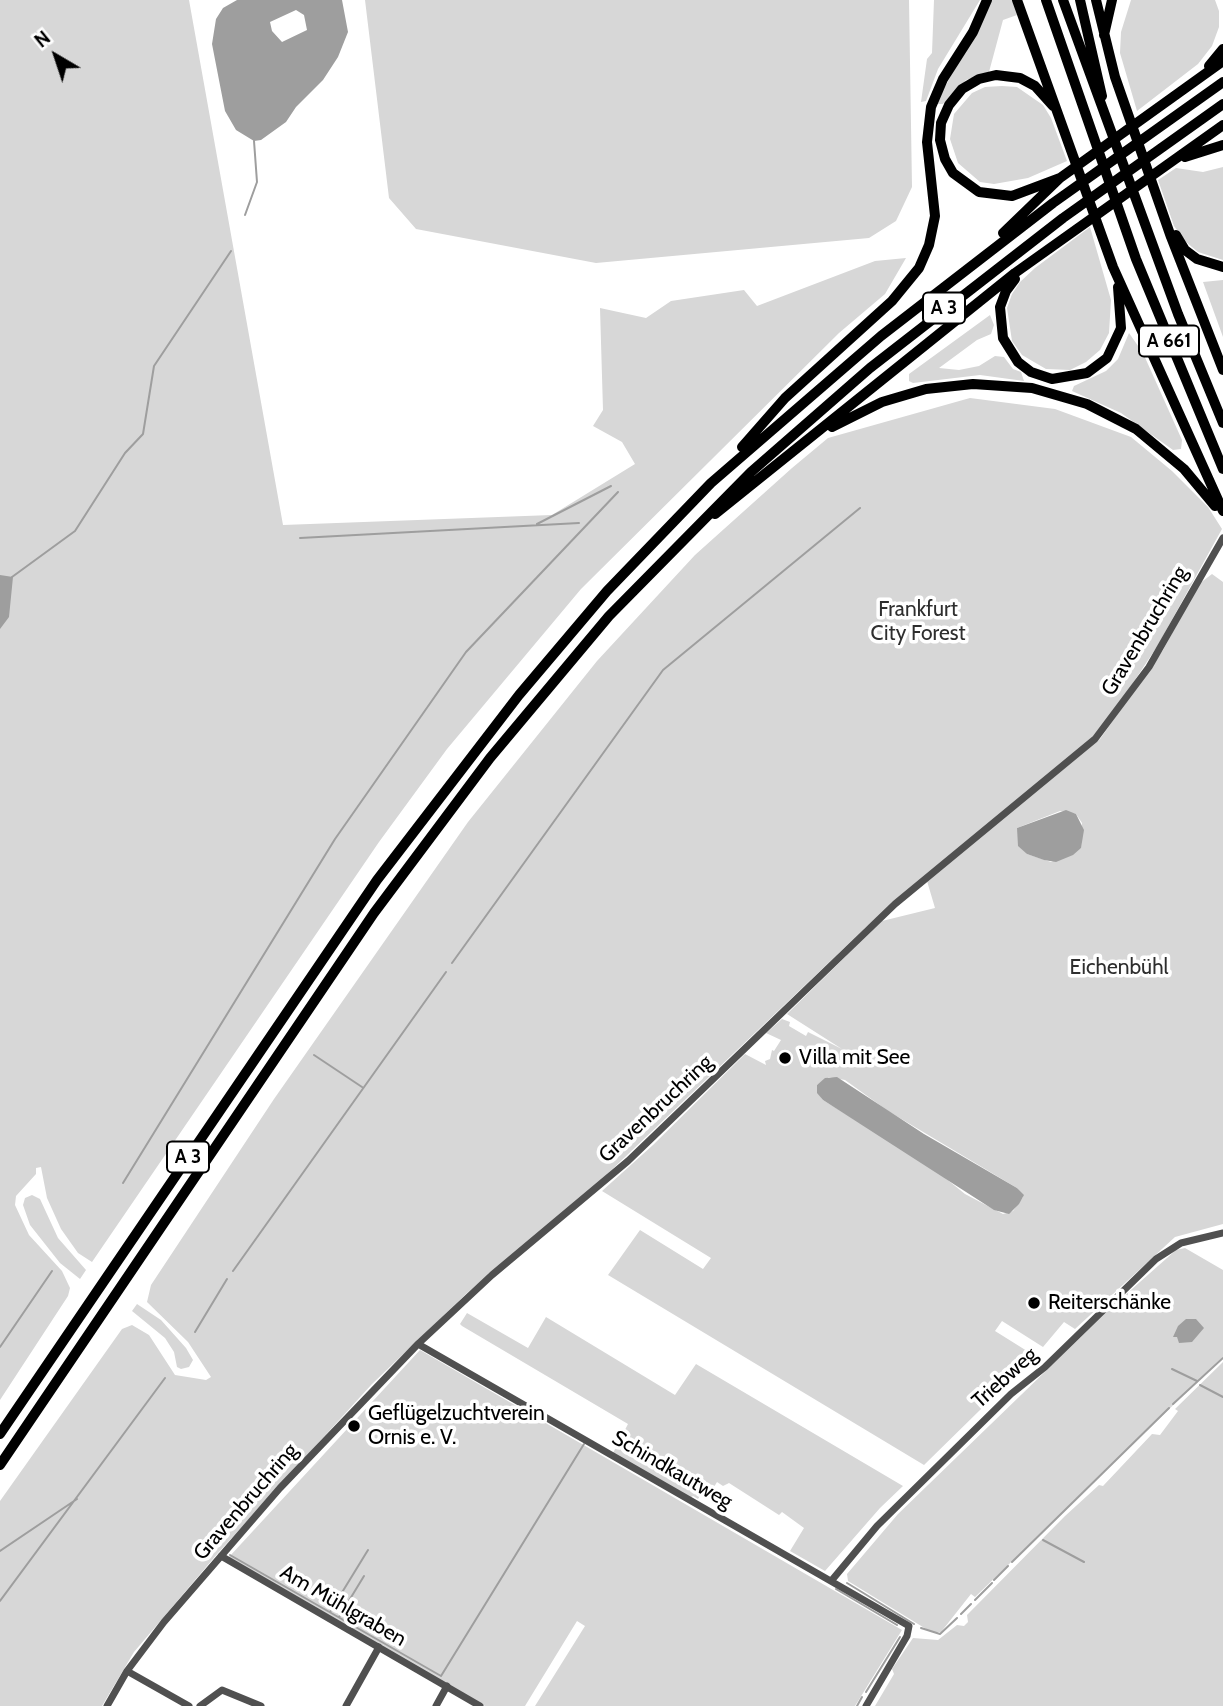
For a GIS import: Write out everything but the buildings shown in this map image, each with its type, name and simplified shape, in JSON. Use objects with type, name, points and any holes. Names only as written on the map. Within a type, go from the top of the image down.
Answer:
[{"type":"highway","points":[[711,483],[785,398],[892,301],[919,268],[929,245],[935,216],[927,142],[931,107],[943,79],[973,32],[987,0]]},
{"type":"highway","points":[[1017,0],[1113,267],[1223,512]]},
{"type":"highway","name":"A 661","points":[[1046,0],[1119,212],[1223,469]]},
{"type":"highway","name":"A 661","points":[[1063,0],[1082,60],[1223,423]]},
{"type":"highway","points":[[1080,0],[1109,126]]},
{"type":"highway","points":[[1096,0],[1104,41],[1127,113],[1223,370]]},
{"type":"highway","points":[[1104,41],[1112,0]]},
{"type":"highway","points":[[1192,83],[1223,49]]},
{"type":"highway","points":[[971,265],[1060,178],[1223,61]]},
{"type":"highway","points":[[1059,114],[1035,86],[1020,78],[996,75],[971,83],[955,96],[944,114],[940,132],[941,147],[949,166],[962,182],[979,192],[1012,196],[1060,178]]},
{"type":"highway","name":"A 3","points":[[0,1434],[301,990],[433,804],[576,627],[711,483],[810,395],[971,265],[1223,82]]},
{"type":"highway","name":"A 3","points":[[0,1465],[367,924],[444,819],[557,676],[684,536],[771,453],[937,314],[1063,218],[1223,104]]},
{"type":"highway","points":[[684,536],[1049,247],[1223,125]]},
{"type":"highway","points":[[1160,167],[1205,149],[1223,145]]},
{"type":"highway","points":[[1163,212],[1185,250],[1203,262],[1223,267]]},
{"type":"highway","points":[[1049,247],[1008,287],[999,314],[1006,346],[1018,362],[1040,376],[1058,379],[1080,376],[1095,369],[1112,351],[1119,336],[1122,313],[1113,267]]},
{"type":"highway","points":[[796,448],[850,416],[904,394],[961,384],[1032,388],[1100,409],[1145,435],[1192,477],[1223,519]]},
{"type":"street","name":"Gravenbruchring","points":[[107,1706],[127,1671],[220,1556],[328,1436],[418,1344],[492,1275],[628,1161],[895,904],[1095,738],[1149,667],[1223,538]]},
{"type":"street","name":"Triebweg","points":[[832,1580],[877,1526],[1011,1394],[1045,1367],[1156,1259],[1181,1243],[1223,1233]]},
{"type":"street","name":"Schindkautweg","points":[[418,1344],[909,1626],[907,1636],[866,1706]]},
{"type":"street","name":"Am Mühlgraben","points":[[220,1556],[480,1706]]},
{"type":"street","points":[[346,1706],[380,1647]]},
{"type":"street","points":[[127,1671],[189,1706]]},
{"type":"street","points":[[436,1706],[447,1686]]},
{"type":"street","points":[[200,1706],[222,1690],[261,1706]]},
{"type":"green space","points":[[0,0],[189,0],[283,525],[552,515],[635,464],[622,442],[593,426],[603,410],[600,308],[646,318],[671,301],[744,290],[757,306],[875,261],[906,258],[885,294],[839,333],[581,589],[447,749],[379,842],[92,1262],[78,1253],[61,1229],[47,1198],[41,1167],[36,1168],[36,1174],[16,1196],[15,1205],[29,1235],[62,1271],[70,1288],[68,1296],[0,1400]]},
{"type":"green space","points":[[365,0],[909,0],[912,187],[896,221],[869,238],[596,263],[416,229],[389,198]]},
{"type":"green space","points":[[934,0],[980,0],[938,69],[926,101],[921,102],[927,59],[932,53]]},
{"type":"green space","points":[[991,0],[1012,0],[1017,15],[1003,20],[989,72],[966,80],[943,104],[936,104]]},
{"type":"green space","points":[[1131,0],[1215,0],[1219,11],[1219,27],[1212,46],[1198,64],[1137,111],[1120,53],[1121,32]]},
{"type":"green space","points":[[985,87],[1017,87],[1043,105],[1051,118],[1067,161],[1028,178],[994,184],[980,182],[958,163],[950,139],[954,114],[972,93]]},
{"type":"green space","points":[[1223,167],[1223,260],[1198,252],[1186,242],[1174,226],[1158,180],[1176,168],[1203,172]]},
{"type":"green space","points":[[1090,227],[1111,300],[1109,333],[1100,350],[1086,362],[1070,370],[1046,369],[1022,355],[1012,341],[1007,308],[1020,282]]},
{"type":"green space","points":[[1223,280],[1223,337],[1203,282]]},
{"type":"green space","points":[[990,315],[994,325],[991,334],[977,340],[939,368],[959,370],[979,366],[995,356],[1004,357],[1013,369],[1021,372],[1024,381],[980,375],[913,383],[909,381],[909,374]]},
{"type":"green space","points":[[1129,333],[1143,353],[1182,440],[1181,449],[1173,450],[1121,413],[1072,391],[1074,386],[1106,371],[1118,359]]},
{"type":"green space","name":"Frankfurt City Forest","points":[[970,398],[1055,409],[1131,437],[1172,471],[1208,507],[1222,529],[1158,645],[1121,701],[1090,740],[866,927],[602,1179],[467,1293],[372,1384],[218,1553],[134,1652],[102,1706],[0,1706],[0,1501],[122,1329],[132,1325],[149,1335],[175,1375],[206,1380],[211,1377],[188,1342],[147,1302],[151,1285],[274,1099],[468,822],[597,661],[695,555],[792,468],[828,438]]},
{"type":"green space","name":"Eichenbühl","points":[[1212,574],[1223,582],[1223,1224],[1175,1237],[1075,1329],[1064,1322],[1043,1347],[1002,1321],[995,1331],[1035,1356],[924,1465],[608,1275],[640,1230],[703,1269],[711,1258],[602,1191],[745,1054],[766,1065],[765,1061],[770,1059],[772,1050],[774,1051],[781,1040],[766,1033],[782,1019],[790,1022],[789,1026],[806,1036],[808,1032],[842,1049],[787,1014],[882,921],[935,908],[927,881],[1100,739],[1163,650],[1199,584]],"holes":[[[1060,811],[1076,814],[1082,823],[1081,848],[1051,862],[1027,854],[1017,828]],[[829,1077],[845,1080],[888,1111],[1017,1188],[1023,1197],[1013,1211],[1003,1214],[965,1194],[934,1169],[823,1100],[817,1085]]]},
{"type":"green space","points":[[32,1195],[40,1199],[58,1238],[86,1270],[80,1279],[60,1263],[30,1225],[23,1205],[25,1198]]},
{"type":"green space","points":[[1185,1248],[1223,1270],[1223,1357],[975,1597],[971,1594],[941,1632],[931,1632],[848,1581],[847,1574],[898,1514],[1114,1305],[1176,1250]]},
{"type":"green space","points":[[137,1304],[161,1320],[186,1348],[193,1360],[189,1367],[177,1367],[174,1352],[165,1338],[132,1311]]},
{"type":"green space","points":[[467,1313],[528,1348],[546,1317],[675,1395],[696,1364],[903,1486],[825,1571],[790,1551],[804,1528],[782,1512],[779,1515],[729,1483],[723,1486],[717,1482],[711,1492],[705,1488],[698,1499],[693,1496],[690,1498],[613,1453],[628,1424],[462,1326],[460,1324]]},
{"type":"green space","points":[[420,1350],[902,1630],[855,1706],[535,1706],[585,1626],[577,1621],[525,1706],[485,1706],[229,1557]]},
{"type":"green space","points":[[1223,1362],[1223,1706],[875,1706],[894,1674],[892,1669],[913,1638],[938,1640],[957,1625],[964,1626],[968,1622],[967,1615],[1065,1516],[1099,1485],[1103,1486],[1152,1434],[1160,1435],[1178,1411],[1175,1409]]},
{"type":"shaded area","points":[[237,0],[342,0],[348,32],[338,57],[323,80],[296,107],[286,122],[261,140],[254,141],[236,130],[225,111],[212,44],[216,19],[223,8]],"holes":[[[296,10],[304,15],[307,30],[282,42],[272,31],[270,22]]]},
{"type":"shaded area","points":[[0,575],[13,577],[9,617],[0,629]]},
{"type":"shaded area","points":[[1066,810],[1076,814],[1084,830],[1081,848],[1073,855],[1056,862],[1027,854],[1018,846],[1017,828]]},
{"type":"shaded area","points":[[837,1077],[924,1134],[1017,1188],[1024,1195],[1019,1204],[1009,1214],[994,1210],[823,1100],[817,1093],[817,1085],[825,1078]]},
{"type":"shaded area","points":[[1186,1319],[1196,1319],[1204,1328],[1192,1342],[1179,1343],[1177,1337],[1173,1337],[1178,1326]]},
{"type":"waterway","points":[[245,215],[257,182],[254,141]]},
{"type":"waterway","points":[[12,577],[75,531],[125,453],[143,434],[154,366],[231,251]]},
{"type":"waterway","points":[[537,524],[611,486]]},
{"type":"waterway","points":[[123,1183],[335,839],[466,652],[618,492]]},
{"type":"waterway","points":[[452,963],[663,670],[860,508]]},
{"type":"waterway","points":[[300,538],[579,523]]},
{"type":"waterway","points":[[233,1271],[446,972]]},
{"type":"waterway","points":[[314,1055],[362,1087]]},
{"type":"waterway","points":[[0,1347],[52,1271]]},
{"type":"waterway","points":[[195,1332],[227,1279]]},
{"type":"waterway","points":[[1173,1404],[1223,1358]]},
{"type":"waterway","points":[[1172,1369],[1197,1381]]},
{"type":"waterway","points":[[0,1601],[165,1378]]},
{"type":"waterway","points":[[1200,1385],[1223,1397]]},
{"type":"waterway","points":[[1012,1562],[1169,1408]]},
{"type":"waterway","points":[[230,1555],[441,1676],[584,1444]]},
{"type":"waterway","points":[[0,1551],[77,1499]]},
{"type":"waterway","points":[[1043,1540],[1084,1562]]},
{"type":"waterway","points":[[330,1612],[368,1550]]},
{"type":"waterway","points":[[994,1580],[1008,1566]]},
{"type":"waterway","points":[[339,1617],[364,1576]]},
{"type":"waterway","points":[[847,1583],[914,1624]]},
{"type":"waterway","points":[[975,1600],[992,1583]]},
{"type":"waterway","points":[[836,1589],[897,1625]]},
{"type":"waterway","points":[[961,1614],[971,1604]]},
{"type":"waterway","points":[[921,1628],[940,1634],[957,1618]]},
{"type":"waterway","points":[[866,1692],[900,1637]]},
{"type":"waterway","points":[[857,1706],[862,1697]]},
{"type":"place","name":"Villa mit See","points":[[785,1058]]},
{"type":"place","name":"Reiterschänke","points":[[1034,1303]]},
{"type":"place","name":"Geflügelzuchtverein Ornis e. V.","points":[[354,1426]]}]
